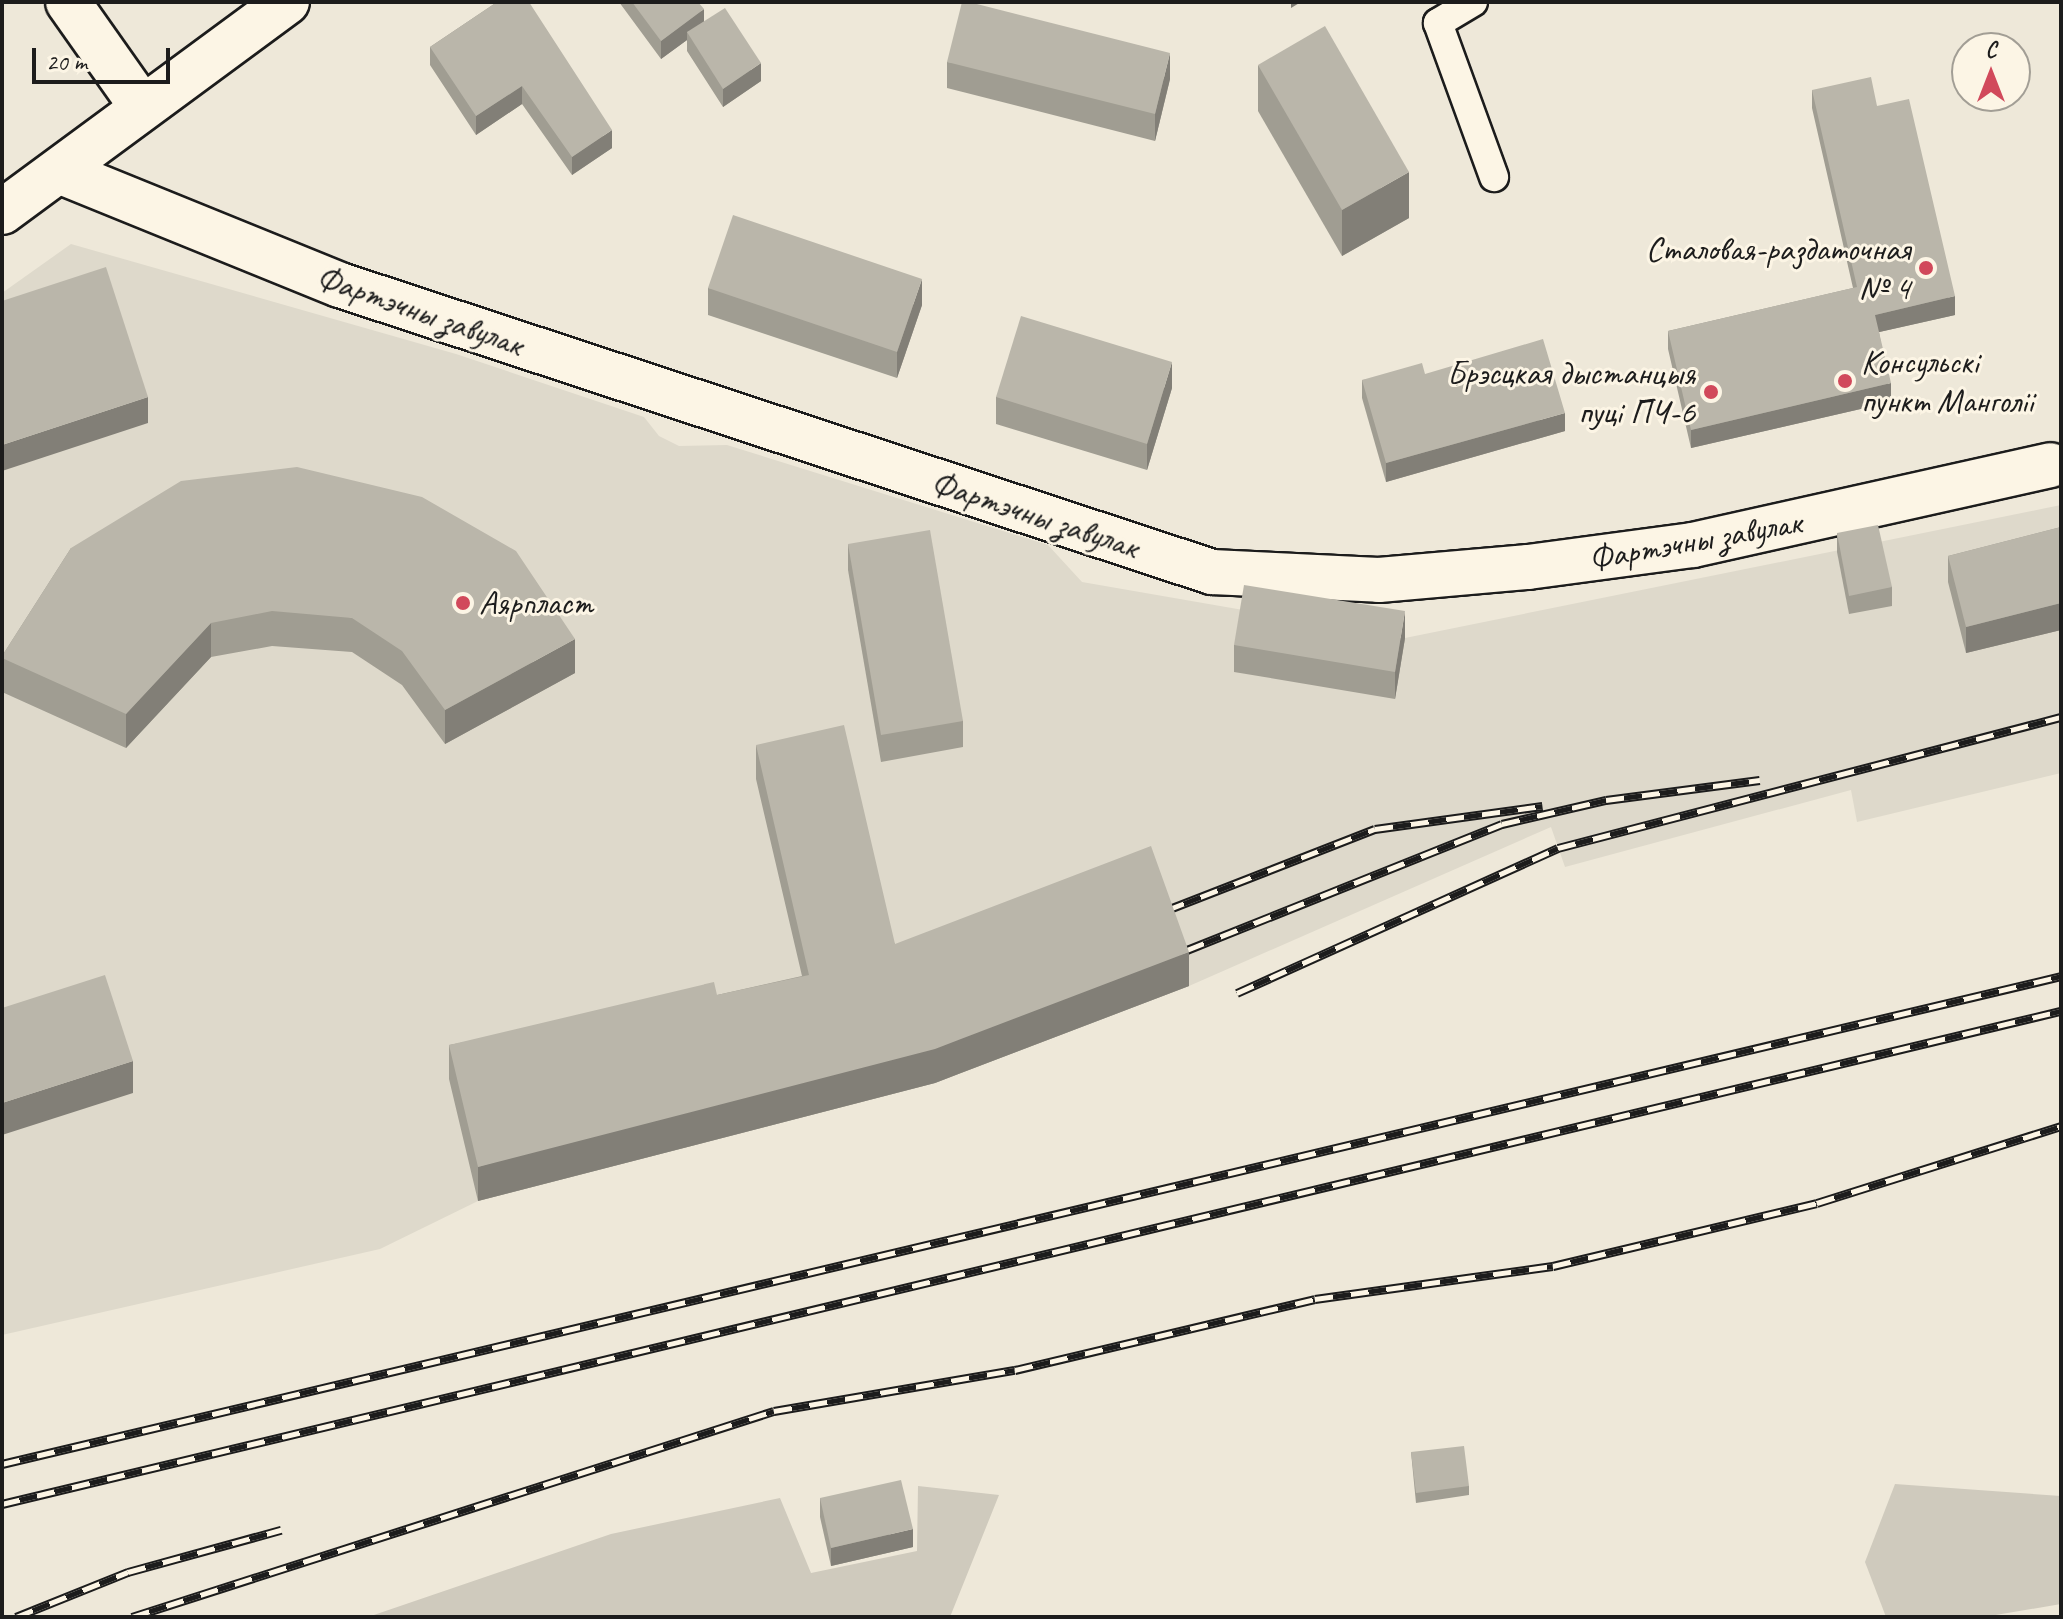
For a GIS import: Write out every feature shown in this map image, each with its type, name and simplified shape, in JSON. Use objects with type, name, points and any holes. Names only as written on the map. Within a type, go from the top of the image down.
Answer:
[{"type":"street","points":[[68,2],[142,107]]},
{"type":"street","points":[[2,212],[287,2]]},
{"type":"street","name":"Фартэчны завулак","points":[[59,171],[340,285],[1212,572],[1379,580],[1558,563],[1693,545],[2050,465]]},
{"type":"lane","points":[[1473,2],[1438,23],[1494,177]]},
{"type":"shaded area","points":[[71,244],[456,354],[644,417],[659,436],[679,446],[727,445],[1048,545],[1082,582],[1405,638],[2061,505],[2061,773],[1857,822],[1851,790],[1565,867],[1551,827],[1189,986],[935,1083],[478,1201],[380,1249],[2,1335],[2,293]]},
{"type":"shaded area","points":[[1895,1484],[2061,1496],[2061,1604],[1984,1617],[1886,1617],[1865,1562]]},
{"type":"shaded area","points":[[918,1486],[999,1495],[950,1617],[368,1617],[611,1534],[780,1498],[811,1573],[917,1551]]},
{"type":"building","points":[[497,2],[529,2],[612,130],[572,157],[522,86],[476,116],[430,47]]},
{"type":"building","points":[[632,2],[698,2],[704,9],[661,41]]},
{"type":"building","points":[[962,2],[1170,53],[1155,114],[947,62]]},
{"type":"building","points":[[725,8],[761,63],[723,89],[687,32]]},
{"type":"building","points":[[1325,26],[1409,172],[1342,210],[1258,65]]},
{"type":"building","points":[[1871,77],[1877,106],[1909,99],[1955,296],[1875,315],[1891,383],[1691,430],[1668,331],[1857,287],[1812,90]]},
{"type":"building","points":[[733,215],[922,279],[897,352],[708,288]]},
{"type":"building","points":[[106,267],[148,397],[2,445],[2,301]]},
{"type":"building","points":[[1021,316],[1172,362],[1147,444],[996,397]]},
{"type":"building","points":[[1543,339],[1565,413],[1386,463],[1362,380],[1422,363],[1425,374]]},
{"type":"building","points":[[297,467],[422,497],[516,551],[575,639],[445,710],[402,651],[352,618],[272,611],[211,623],[126,714],[2,658],[71,548],[181,481]]},
{"type":"building","points":[[1878,525],[1892,587],[1849,596],[1837,533]]},
{"type":"building","points":[[2061,527],[2061,603],[1966,627],[1948,556]]},
{"type":"building","points":[[930,530],[963,721],[881,735],[848,544]]},
{"type":"building","points":[[1244,585],[1405,611],[1395,672],[1234,645]]},
{"type":"building","points":[[844,725],[895,944],[1151,846],[1189,952],[935,1049],[478,1167],[449,1045],[714,982],[717,995],[809,975],[756,745]]},
{"type":"building","points":[[105,975],[133,1061],[2,1103],[2,1008]]},
{"type":"building","points":[[1464,1446],[1469,1486],[1416,1493],[1411,1452]]},
{"type":"building","points":[[901,1480],[913,1529],[831,1548],[820,1498]]},
{"type":"railway","points":[[1237,993],[1558,848],[2061,717]]},
{"type":"railway","points":[[1187,950],[1502,824],[1606,800],[1760,780]]},
{"type":"railway","points":[[1167,910],[1375,829],[1542,806]]},
{"type":"railway","points":[[2,1464],[2061,976]]},
{"type":"railway","points":[[2,1504],[2061,1011]]},
{"type":"railway","points":[[132,1617],[774,1411],[1015,1370],[1315,1299],[1553,1266],[1817,1203],[2061,1126]]},
{"type":"railway","points":[[16,1617],[128,1572],[281,1530]]},
{"type":"place","name":"Сталовая-раздаточная № 4","points":[[1926,268]]},
{"type":"place","name":"Консульскі пункт Манголіі","points":[[1845,381]]},
{"type":"place","name":"Брэсцкая дыстанцыя пуці ПЧ-6","points":[[1711,392]]},
{"type":"place","name":"Аярпласт","points":[[463,603]]}]
